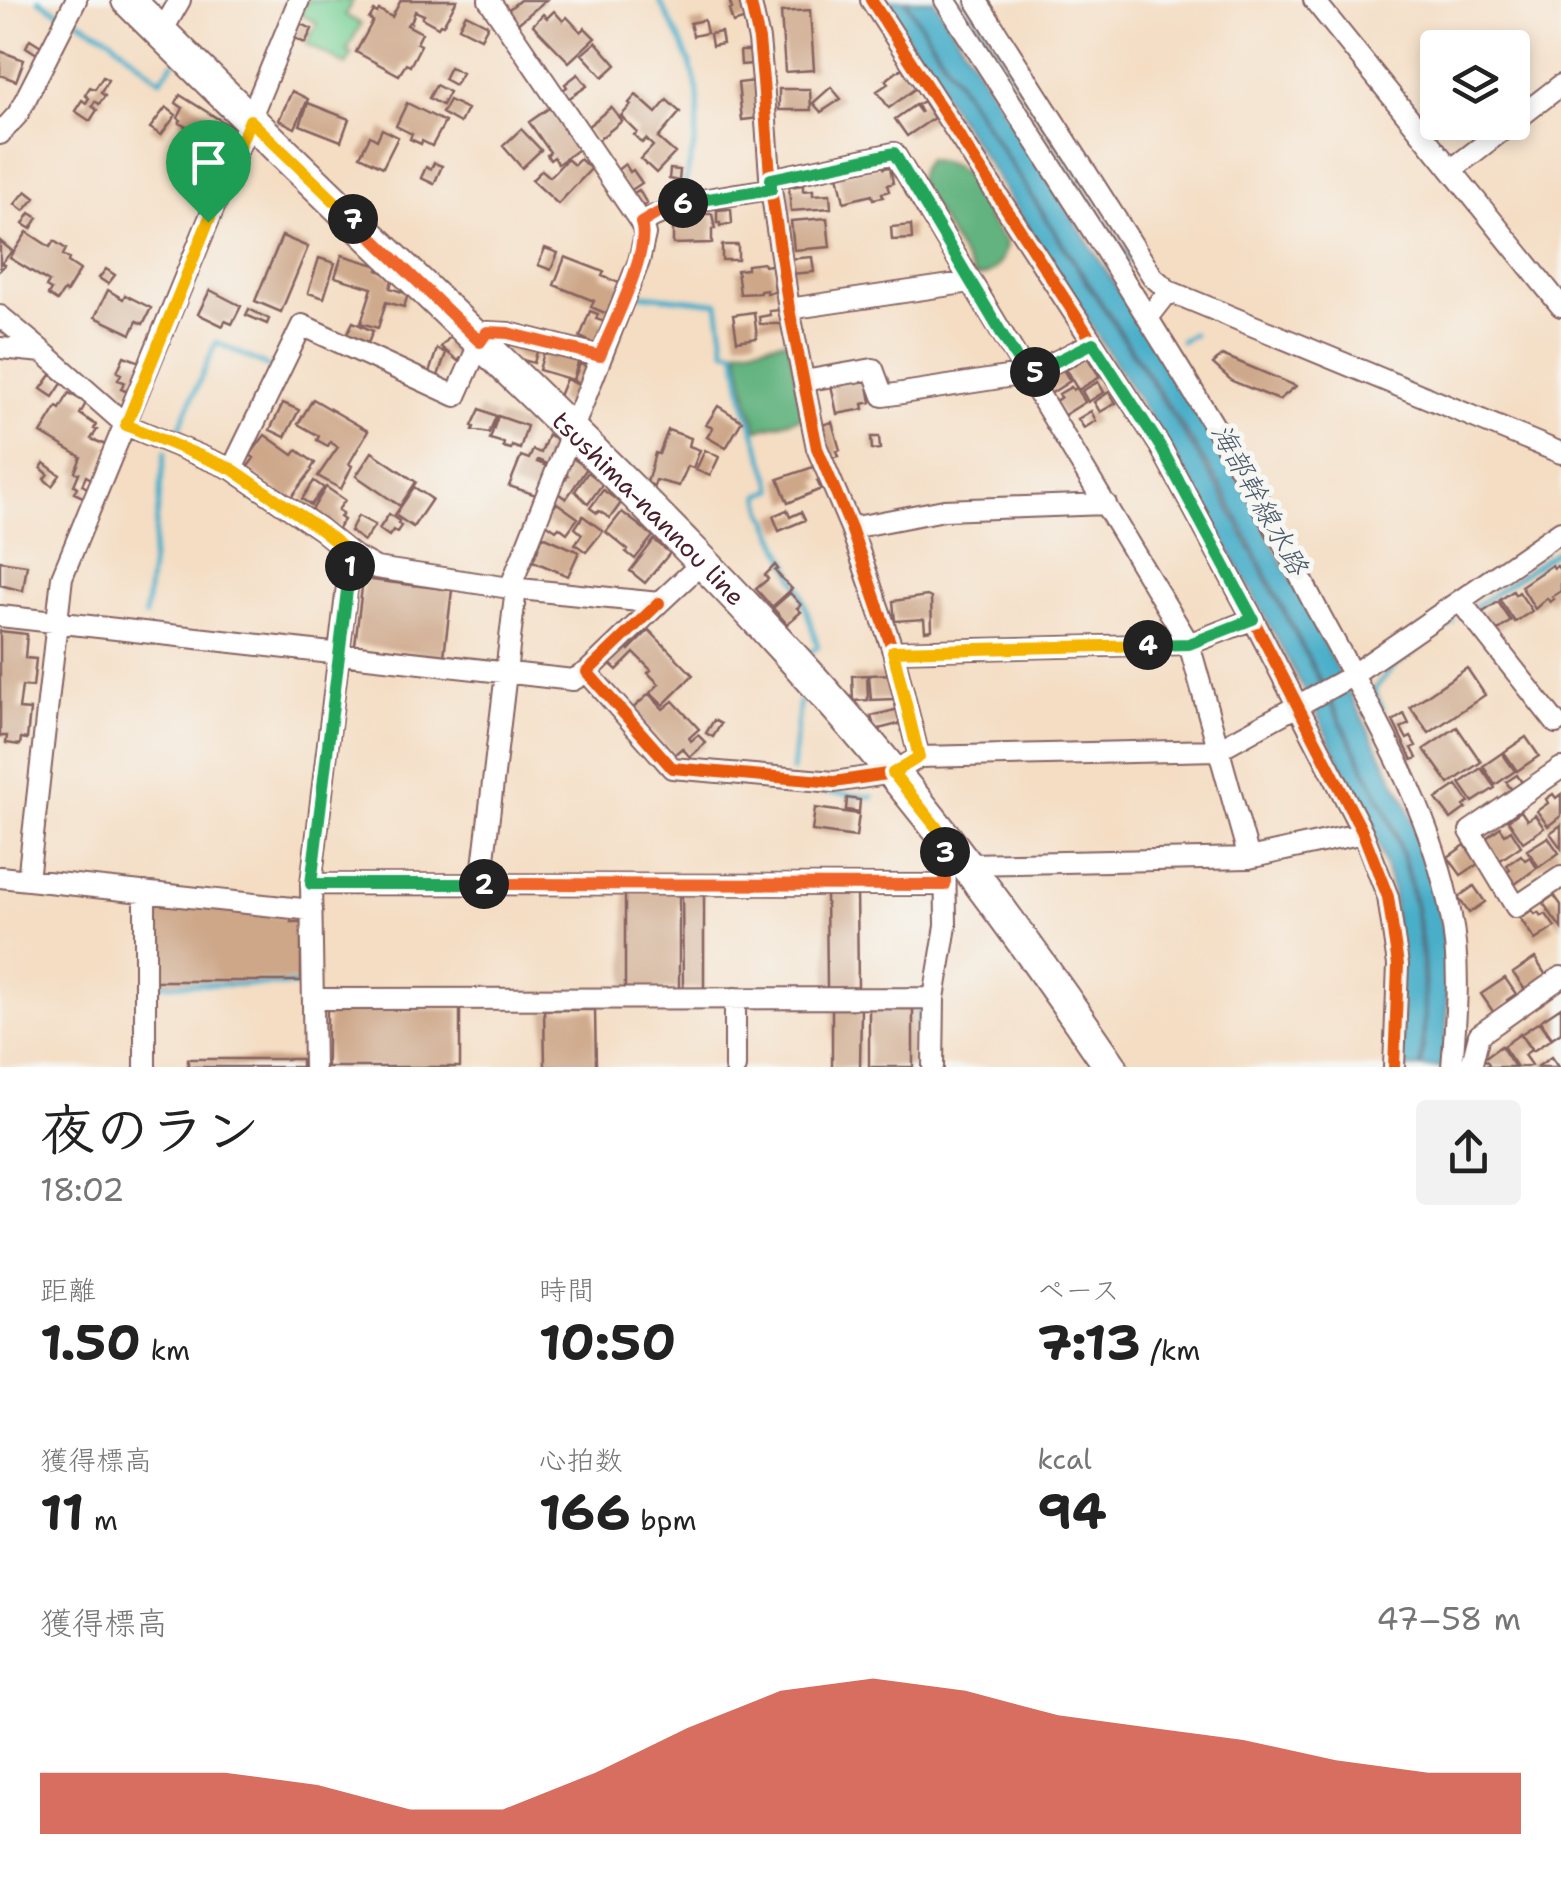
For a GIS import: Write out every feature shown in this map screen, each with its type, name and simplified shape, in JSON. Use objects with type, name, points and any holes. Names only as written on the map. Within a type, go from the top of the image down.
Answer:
[{"type":"main road","name":"tsushima-nannou line","points":[[128,0],[571,430],[906,765],[945,838],[956,874],[1111,1067]]},
{"type":"street","points":[[0,134],[18,114],[76,0]]},
{"type":"street","points":[[161,33],[180,0]]},
{"type":"street","points":[[481,884],[514,588],[571,430],[639,261],[645,234],[488,0]]},
{"type":"street","points":[[750,0],[764,81],[771,184],[817,448],[851,528],[893,651],[906,765]]},
{"type":"street","points":[[871,0],[1160,446],[1303,704],[1388,898],[1398,965],[1394,1067]]},
{"type":"street","points":[[946,0],[1269,516],[1349,677],[1416,799],[1442,878],[1456,945],[1457,1012],[1452,1067]]},
{"type":"street","points":[[976,0],[1154,277],[1169,291],[1561,453]]},
{"type":"street","points":[[1314,0],[1561,306]]},
{"type":"street","points":[[28,880],[62,577],[250,120],[293,3]]},
{"type":"street","points":[[1452,170],[1561,85]]},
{"type":"street","points":[[641,223],[683,204],[894,153],[1189,644],[1249,858]]},
{"type":"street","points":[[790,309],[971,282]]},
{"type":"street","points":[[1148,318],[1169,291]]},
{"type":"street","points":[[0,316],[126,425],[232,469],[376,568],[514,588],[659,602]]},
{"type":"street","points":[[232,469],[302,325],[456,396],[487,332],[508,333],[600,356]]},
{"type":"street","points":[[804,381],[873,369],[883,396],[1026,375],[1093,343]]},
{"type":"street","points":[[0,348],[43,352]]},
{"type":"street","points":[[851,528],[944,510],[1106,504]]},
{"type":"street","points":[[588,672],[672,768],[834,782],[906,765],[1217,750],[1349,677],[1561,531]]},
{"type":"street","points":[[314,1067],[311,884],[351,554]]},
{"type":"street","points":[[0,616],[57,617],[340,648],[506,674],[572,680],[588,672],[703,562]]},
{"type":"street","points":[[1460,601],[1559,724]]},
{"type":"street","points":[[0,604],[57,617]]},
{"type":"street","points":[[893,651],[1189,644],[1253,619]]},
{"type":"street","points":[[1561,768],[1470,831],[1516,906],[1561,877]]},
{"type":"street","points":[[311,884],[956,874],[1249,858],[1362,833]]},
{"type":"street","points":[[933,1067],[934,998],[956,874]]},
{"type":"street","points":[[0,877],[312,910]]},
{"type":"street","points":[[145,892],[145,1067]]},
{"type":"street","points":[[1471,1067],[1479,1035],[1561,977]]},
{"type":"street","points":[[735,998],[735,1067]]},
{"type":"street","points":[[313,999],[934,998]]},
{"type":"green space","points":[[307,0],[353,0],[345,15],[361,24],[347,50],[352,54],[346,65],[307,44],[317,23],[300,14]]},
{"type":"green space","points":[[927,159],[950,164],[972,180],[987,200],[987,219],[1006,242],[1001,261],[988,274],[975,277],[917,181]]},
{"type":"green space","points":[[788,340],[803,417],[758,430],[738,349]]},
{"type":"water","points":[[883,0],[904,0],[1221,492],[1385,810],[1406,874],[1419,936],[1423,1000],[1420,1067],[1403,1067],[1393,893],[1379,846],[1313,706],[1198,493]]},
{"type":"water","points":[[906,0],[934,0],[1243,486],[1406,803],[1433,880],[1443,930],[1447,1029],[1443,1067],[1422,1067],[1426,1000],[1421,936],[1409,873],[1387,810],[1224,491]]},
{"type":"building","points":[[401,0],[457,0],[438,27],[415,11],[407,25],[422,33],[417,43],[421,45],[410,66],[406,64],[399,75],[356,52],[373,21],[369,19],[374,11],[392,17]]},
{"type":"building","points":[[520,0],[546,0],[515,26],[504,13]]},
{"type":"building","points":[[729,0],[746,0],[750,18],[733,23]]},
{"type":"building","points":[[810,10],[814,70],[785,72],[781,12]]},
{"type":"building","points":[[554,11],[563,21],[567,17],[581,32],[585,28],[595,38],[569,62],[533,25],[543,14],[547,18]]},
{"type":"building","points":[[466,14],[488,25],[481,38],[459,27]]},
{"type":"building","points":[[704,20],[707,33],[693,36],[690,23]]},
{"type":"building","points":[[300,23],[312,29],[305,43],[293,37]]},
{"type":"building","points":[[721,32],[723,44],[712,46],[710,34]]},
{"type":"building","points":[[30,39],[41,46],[37,54],[26,47]]},
{"type":"building","points":[[596,42],[616,65],[603,77],[582,54]]},
{"type":"building","points":[[0,51],[24,60],[16,81],[0,75]]},
{"type":"building","points":[[740,51],[751,51],[752,64],[741,65]]},
{"type":"building","points":[[450,67],[462,73],[455,85],[444,79]]},
{"type":"building","points":[[902,68],[916,88],[889,108],[877,91]]},
{"type":"building","points":[[578,74],[587,86],[565,101],[559,93]]},
{"type":"building","points":[[103,77],[108,80],[101,93],[105,96],[92,106],[97,110],[90,121],[75,111],[82,100],[86,103],[90,87],[95,89]]},
{"type":"building","points":[[756,81],[760,118],[742,120],[738,83]]},
{"type":"building","points":[[436,85],[449,92],[442,105],[429,98]]},
{"type":"building","points":[[831,87],[841,99],[821,112],[813,103]]},
{"type":"building","points":[[779,89],[810,89],[811,110],[779,110]]},
{"type":"building","points":[[292,91],[308,99],[295,128],[279,120]]},
{"type":"building","points":[[180,95],[231,127],[214,147],[206,143],[201,152],[183,141],[194,131],[179,123],[183,108],[176,103]]},
{"type":"building","points":[[636,95],[656,113],[667,100],[680,112],[658,138],[675,153],[656,173],[641,159],[653,146],[646,139],[642,143],[621,116]]},
{"type":"building","points":[[449,100],[467,109],[460,123],[442,113]]},
{"type":"building","points":[[923,101],[934,118],[907,136],[895,119],[915,105],[921,113],[917,105]]},
{"type":"building","points":[[308,103],[349,119],[341,141],[300,125]]},
{"type":"building","points":[[407,103],[445,122],[432,146],[410,139],[412,134],[396,126]]},
{"type":"building","points":[[552,106],[581,147],[558,164],[554,157],[550,160],[550,152],[529,122]]},
{"type":"building","points":[[166,107],[176,115],[161,135],[150,128]]},
{"type":"building","points":[[611,107],[622,121],[597,141],[586,128]]},
{"type":"building","points":[[382,129],[398,137],[383,167],[360,156],[370,136],[377,140]]},
{"type":"building","points":[[521,129],[541,150],[522,168],[503,146]]},
{"type":"building","points":[[211,158],[223,163],[216,173],[208,165]]},
{"type":"building","points":[[567,159],[574,165],[580,159],[591,169],[558,204],[532,180],[542,170],[550,177]]},
{"type":"building","points":[[434,163],[442,166],[434,184],[421,178],[426,167],[431,169]]},
{"type":"building","points":[[625,164],[642,183],[627,193],[616,171]]},
{"type":"building","points":[[883,164],[884,168],[890,167],[893,183],[887,185],[889,191],[882,193],[883,197],[873,199],[872,195],[844,202],[838,175]]},
{"type":"building","points":[[670,169],[680,170],[679,181],[669,179]]},
{"type":"building","points":[[803,185],[803,191],[813,190],[813,195],[830,194],[831,208],[791,211],[789,187]]},
{"type":"building","points":[[639,190],[647,204],[639,208],[632,194]]},
{"type":"building","points":[[26,191],[35,198],[24,211],[15,204]]},
{"type":"building","points":[[731,209],[732,223],[720,226],[717,210]]},
{"type":"building","points":[[30,213],[38,218],[31,229],[23,224]]},
{"type":"building","points":[[673,214],[712,214],[712,243],[673,244]]},
{"type":"building","points":[[827,218],[830,247],[794,250],[791,221]]},
{"type":"building","points":[[911,225],[912,239],[892,240],[891,227]]},
{"type":"building","points":[[27,232],[50,247],[54,241],[66,249],[63,255],[80,270],[57,301],[48,295],[49,282],[10,258]]},
{"type":"building","points":[[282,236],[308,247],[281,312],[255,301]]},
{"type":"building","points":[[0,241],[12,251],[0,270]]},
{"type":"building","points":[[722,245],[738,245],[738,260],[722,260]]},
{"type":"building","points":[[545,248],[558,253],[551,270],[538,265]]},
{"type":"building","points":[[342,255],[379,266],[378,270],[393,277],[390,288],[408,294],[404,307],[386,302],[378,328],[361,323],[372,288],[335,277]]},
{"type":"building","points":[[565,257],[604,272],[602,276],[622,284],[610,315],[591,307],[594,301],[554,285]]},
{"type":"building","points":[[812,257],[814,272],[790,274],[788,259]]},
{"type":"building","points":[[319,258],[335,263],[324,298],[308,293]]},
{"type":"building","points":[[763,263],[772,265],[775,292],[740,294],[737,270]]},
{"type":"building","points":[[106,269],[115,275],[108,284],[99,278]]},
{"type":"building","points":[[108,290],[151,308],[143,324],[137,321],[131,334],[95,317]]},
{"type":"building","points":[[210,290],[241,306],[232,324],[225,321],[223,326],[198,314]]},
{"type":"building","points":[[249,309],[269,319],[267,324],[246,315]]},
{"type":"building","points":[[780,310],[782,324],[760,324],[759,317]]},
{"type":"building","points":[[590,311],[598,314],[596,319],[608,323],[598,349],[580,337]]},
{"type":"building","points":[[754,312],[757,338],[737,341],[733,315]]},
{"type":"building","points":[[353,322],[373,331],[368,343],[347,334]]},
{"type":"building","points":[[450,337],[467,351],[458,361],[441,347]]},
{"type":"building","points":[[510,340],[538,348],[534,363],[515,358],[516,354],[507,351]]},
{"type":"building","points":[[546,346],[580,356],[573,380],[539,370]]},
{"type":"building","points":[[437,349],[446,353],[438,376],[429,373]]},
{"type":"building","points":[[1222,355],[1296,386],[1279,400],[1232,381],[1213,364]]},
{"type":"building","points":[[124,356],[143,363],[130,393],[121,389],[124,382],[118,380]]},
{"type":"building","points":[[1087,357],[1100,377],[1078,390],[1066,370]]},
{"type":"building","points":[[580,364],[591,368],[584,385],[573,381]]},
{"type":"building","points":[[1061,366],[1070,381],[1050,394],[1041,379]]},
{"type":"building","points":[[51,375],[63,382],[53,397],[41,389]]},
{"type":"building","points":[[869,377],[871,402],[863,404],[864,409],[837,414],[831,385]]},
{"type":"building","points":[[566,379],[584,387],[575,408],[557,401]]},
{"type":"building","points":[[1098,382],[1104,392],[1088,402],[1082,391]]},
{"type":"building","points":[[1071,387],[1077,388],[1085,402],[1063,416],[1054,402]]},
{"type":"building","points":[[1109,392],[1116,403],[1100,412],[1094,402]]},
{"type":"building","points":[[69,393],[86,403],[80,414],[96,425],[91,439],[108,446],[93,480],[86,476],[82,485],[89,489],[85,498],[74,493],[79,473],[75,472],[81,457],[41,433]]},
{"type":"building","points":[[313,399],[368,431],[349,464],[352,466],[341,489],[318,476],[338,447],[317,440],[319,436],[298,424]]},
{"type":"building","points":[[283,403],[299,410],[285,437],[270,430]]},
{"type":"building","points":[[718,406],[742,421],[726,448],[707,437],[713,428],[706,425]]},
{"type":"building","points":[[480,409],[496,416],[489,433],[473,430]]},
{"type":"building","points":[[1091,411],[1096,421],[1084,428],[1078,419]]},
{"type":"building","points":[[498,416],[527,426],[520,449],[503,447],[504,443],[490,439]]},
{"type":"building","points":[[832,422],[840,450],[836,451],[838,456],[829,458],[818,426]]},
{"type":"building","points":[[668,430],[691,438],[689,446],[700,450],[693,468],[688,466],[679,486],[656,480],[654,486],[647,483],[655,453],[659,454]]},
{"type":"building","points":[[265,435],[293,455],[297,450],[315,463],[289,500],[247,468],[254,458],[250,455]]},
{"type":"building","points":[[548,435],[560,440],[550,465],[537,462],[550,467],[539,496],[509,486],[521,456],[529,459],[533,450],[541,453]]},
{"type":"building","points":[[871,437],[879,437],[880,449],[872,450]]},
{"type":"building","points":[[705,450],[719,457],[710,476],[696,470]]},
{"type":"building","points":[[372,452],[416,482],[400,506],[356,476]]},
{"type":"building","points":[[571,457],[587,468],[566,499],[555,491],[569,475],[565,478],[559,473]]},
{"type":"building","points":[[44,463],[60,475],[52,486],[44,479],[48,474],[41,468]]},
{"type":"building","points":[[816,466],[822,479],[817,481],[821,489],[788,503],[778,479]]},
{"type":"building","points":[[588,472],[603,483],[588,504],[575,491]]},
{"type":"building","points":[[314,481],[324,488],[311,505],[302,499]]},
{"type":"building","points":[[326,487],[345,500],[338,510],[344,520],[337,530],[310,513]]},
{"type":"building","points":[[414,487],[432,499],[413,527],[395,515]]},
{"type":"building","points":[[603,490],[621,503],[610,518],[590,508]]},
{"type":"building","points":[[557,503],[578,518],[567,533],[543,521]]},
{"type":"building","points":[[787,510],[790,517],[801,512],[805,520],[779,531],[773,516]]},
{"type":"building","points":[[622,512],[653,536],[635,559],[606,532]]},
{"type":"building","points":[[389,514],[401,526],[389,536],[379,529]]},
{"type":"building","points":[[358,516],[375,525],[364,541],[350,531]]},
{"type":"building","points":[[583,516],[603,531],[586,552],[575,544],[582,534],[575,528]]},
{"type":"building","points":[[543,536],[579,552],[568,576],[533,561]]},
{"type":"building","points":[[654,540],[670,553],[645,583],[630,571]]},
{"type":"building","points":[[0,561],[27,565],[23,591],[0,585]]},
{"type":"building","points":[[775,565],[775,571],[792,589],[772,607],[756,589],[768,579],[765,575]]},
{"type":"building","points":[[1552,565],[1561,571],[1561,591],[1535,609],[1521,586]]},
{"type":"building","points":[[363,579],[452,590],[444,656],[355,645]]},
{"type":"building","points":[[1513,591],[1515,595],[1519,592],[1532,611],[1515,622],[1500,600]]},
{"type":"building","points":[[790,593],[801,605],[797,608],[801,612],[787,624],[773,608]]},
{"type":"building","points":[[931,598],[932,630],[925,631],[924,619],[895,621],[893,601]]},
{"type":"building","points":[[1498,602],[1511,621],[1493,634],[1480,614]]},
{"type":"building","points":[[649,630],[693,675],[663,705],[650,693],[659,684],[634,653],[617,670],[606,660],[622,644],[629,650]]},
{"type":"building","points":[[0,631],[27,634],[25,658],[36,659],[33,687],[22,686],[19,709],[30,710],[27,739],[21,738],[20,745],[6,743],[7,736],[0,736]]},
{"type":"building","points":[[1467,668],[1485,695],[1429,733],[1410,707]]},
{"type":"building","points":[[894,674],[895,699],[871,700],[869,675]]},
{"type":"building","points":[[867,675],[868,700],[853,701],[852,676]]},
{"type":"building","points":[[649,694],[663,709],[673,701],[699,729],[689,738],[691,741],[698,735],[706,743],[690,757],[682,748],[674,755],[631,710]]},
{"type":"building","points":[[899,709],[902,723],[875,730],[871,716]]},
{"type":"building","points":[[1404,714],[1409,724],[1401,728],[1416,746],[1412,748],[1417,758],[1412,760],[1393,721]]},
{"type":"building","points":[[714,720],[721,724],[713,737],[706,733]]},
{"type":"building","points":[[1457,727],[1481,762],[1449,784],[1424,749]]},
{"type":"building","points":[[1526,737],[1539,756],[1517,771],[1504,752]]},
{"type":"building","points":[[1502,753],[1515,771],[1495,785],[1483,766]]},
{"type":"building","points":[[1481,768],[1495,788],[1473,802],[1460,783]]},
{"type":"building","points":[[1517,775],[1523,784],[1513,791],[1506,782]]},
{"type":"building","points":[[1457,785],[1469,802],[1451,819],[1436,799]]},
{"type":"building","points":[[1553,794],[1556,798],[1561,794],[1561,816],[1548,826],[1537,811]]},
{"type":"building","points":[[847,798],[860,800],[859,812],[846,810]]},
{"type":"building","points":[[815,808],[859,814],[856,837],[812,831]]},
{"type":"building","points":[[1521,811],[1527,820],[1535,815],[1544,828],[1523,842],[1508,820]]},
{"type":"building","points":[[1561,825],[1561,848],[1550,833]]},
{"type":"building","points":[[1500,827],[1505,834],[1511,830],[1521,846],[1499,861],[1484,840]]},
{"type":"building","points":[[1548,837],[1559,853],[1539,867],[1527,850]]},
{"type":"building","points":[[1465,845],[1478,864],[1461,875],[1448,857]]},
{"type":"building","points":[[1521,855],[1525,860],[1530,857],[1537,868],[1515,884],[1507,865]]},
{"type":"building","points":[[1474,886],[1485,902],[1469,913],[1458,897]]},
{"type":"building","points":[[679,890],[679,990],[625,990],[625,891]]},
{"type":"building","points":[[682,890],[704,890],[704,988],[683,989]]},
{"type":"building","points":[[826,890],[857,890],[858,988],[827,988]]},
{"type":"building","points":[[1554,895],[1561,905],[1561,928],[1543,903]]},
{"type":"building","points":[[152,901],[291,917],[291,922],[301,922],[301,981],[152,981]]},
{"type":"building","points":[[1532,910],[1541,916],[1546,914],[1555,927],[1535,940],[1520,918]]},
{"type":"building","points":[[1535,958],[1547,977],[1526,991],[1513,973]]},
{"type":"building","points":[[1505,978],[1516,994],[1494,1013],[1481,994]]},
{"type":"building","points":[[1561,1007],[1561,1032],[1552,1038],[1540,1021]]},
{"type":"building","points":[[460,1009],[460,1067],[327,1067],[327,1010]]},
{"type":"building","points":[[832,1009],[861,1009],[860,1067],[832,1067]]},
{"type":"building","points":[[869,1009],[913,1009],[913,1067],[869,1067]]},
{"type":"building","points":[[544,1010],[595,1010],[596,1067],[545,1067]]},
{"type":"building","points":[[1539,1022],[1551,1039],[1533,1051],[1521,1034]]},
{"type":"building","points":[[1520,1034],[1531,1050],[1524,1055],[1531,1065],[1527,1067],[1517,1067],[1503,1046]]},
{"type":"building","points":[[1501,1046],[1515,1067],[1485,1067],[1489,1064],[1484,1058]]},
{"type":"building","points":[[1551,1057],[1558,1067],[1537,1067]]},
{"type":"building","points":[[188,1059],[301,1059],[301,1067],[188,1067]]},
{"type":"waterway","points":[[39,0],[62,14]]},
{"type":"waterway","points":[[659,0],[688,58],[698,95],[696,133],[681,196]]},
{"type":"waterway","points":[[964,0],[1154,293]]},
{"type":"waterway","points":[[79,21],[110,38],[160,80],[173,63]]},
{"type":"waterway","points":[[636,294],[718,303],[725,350],[735,351],[744,401],[774,490],[760,495],[764,511],[801,592],[818,647],[810,652]]},
{"type":"waterway","points":[[1181,341],[1193,334]]},
{"type":"waterway","points":[[176,436],[216,342],[273,369]]},
{"type":"waterway","points":[[145,616],[165,452]]},
{"type":"waterway","points":[[1475,607],[1561,548]]},
{"type":"waterway","points":[[1383,710],[1374,690],[1392,668],[1453,622]]},
{"type":"waterway","points":[[792,771],[800,700]]},
{"type":"waterway","points":[[792,784],[794,789],[873,797]]},
{"type":"waterway","points":[[152,984],[304,985]]},
{"type":"waterway","points":[[914,1006],[918,1010],[919,1067]]},
{"type":"cycle path","points":[[659,603],[587,672],[672,768],[834,782],[893,773],[919,757],[893,651],[851,528],[817,448],[789,309],[771,189],[759,40],[750,0]]},
{"type":"cycle path","points":[[871,0],[1160,446],[1363,833],[1388,897],[1398,965],[1394,1067]]},
{"type":"route","points":[[250,120],[480,342],[487,332],[508,333],[600,356],[639,261],[645,234],[641,223],[683,204],[771,189],[771,179],[894,153],[1027,376],[1093,343],[1160,446],[1253,619],[1189,644],[893,651],[919,757],[893,773],[945,838],[945,885],[311,884],[351,554],[232,469],[126,425],[208,222],[250,120]]},
{"type":"water label","name":"海部幹線水路","points":[[1260,499]]}]
